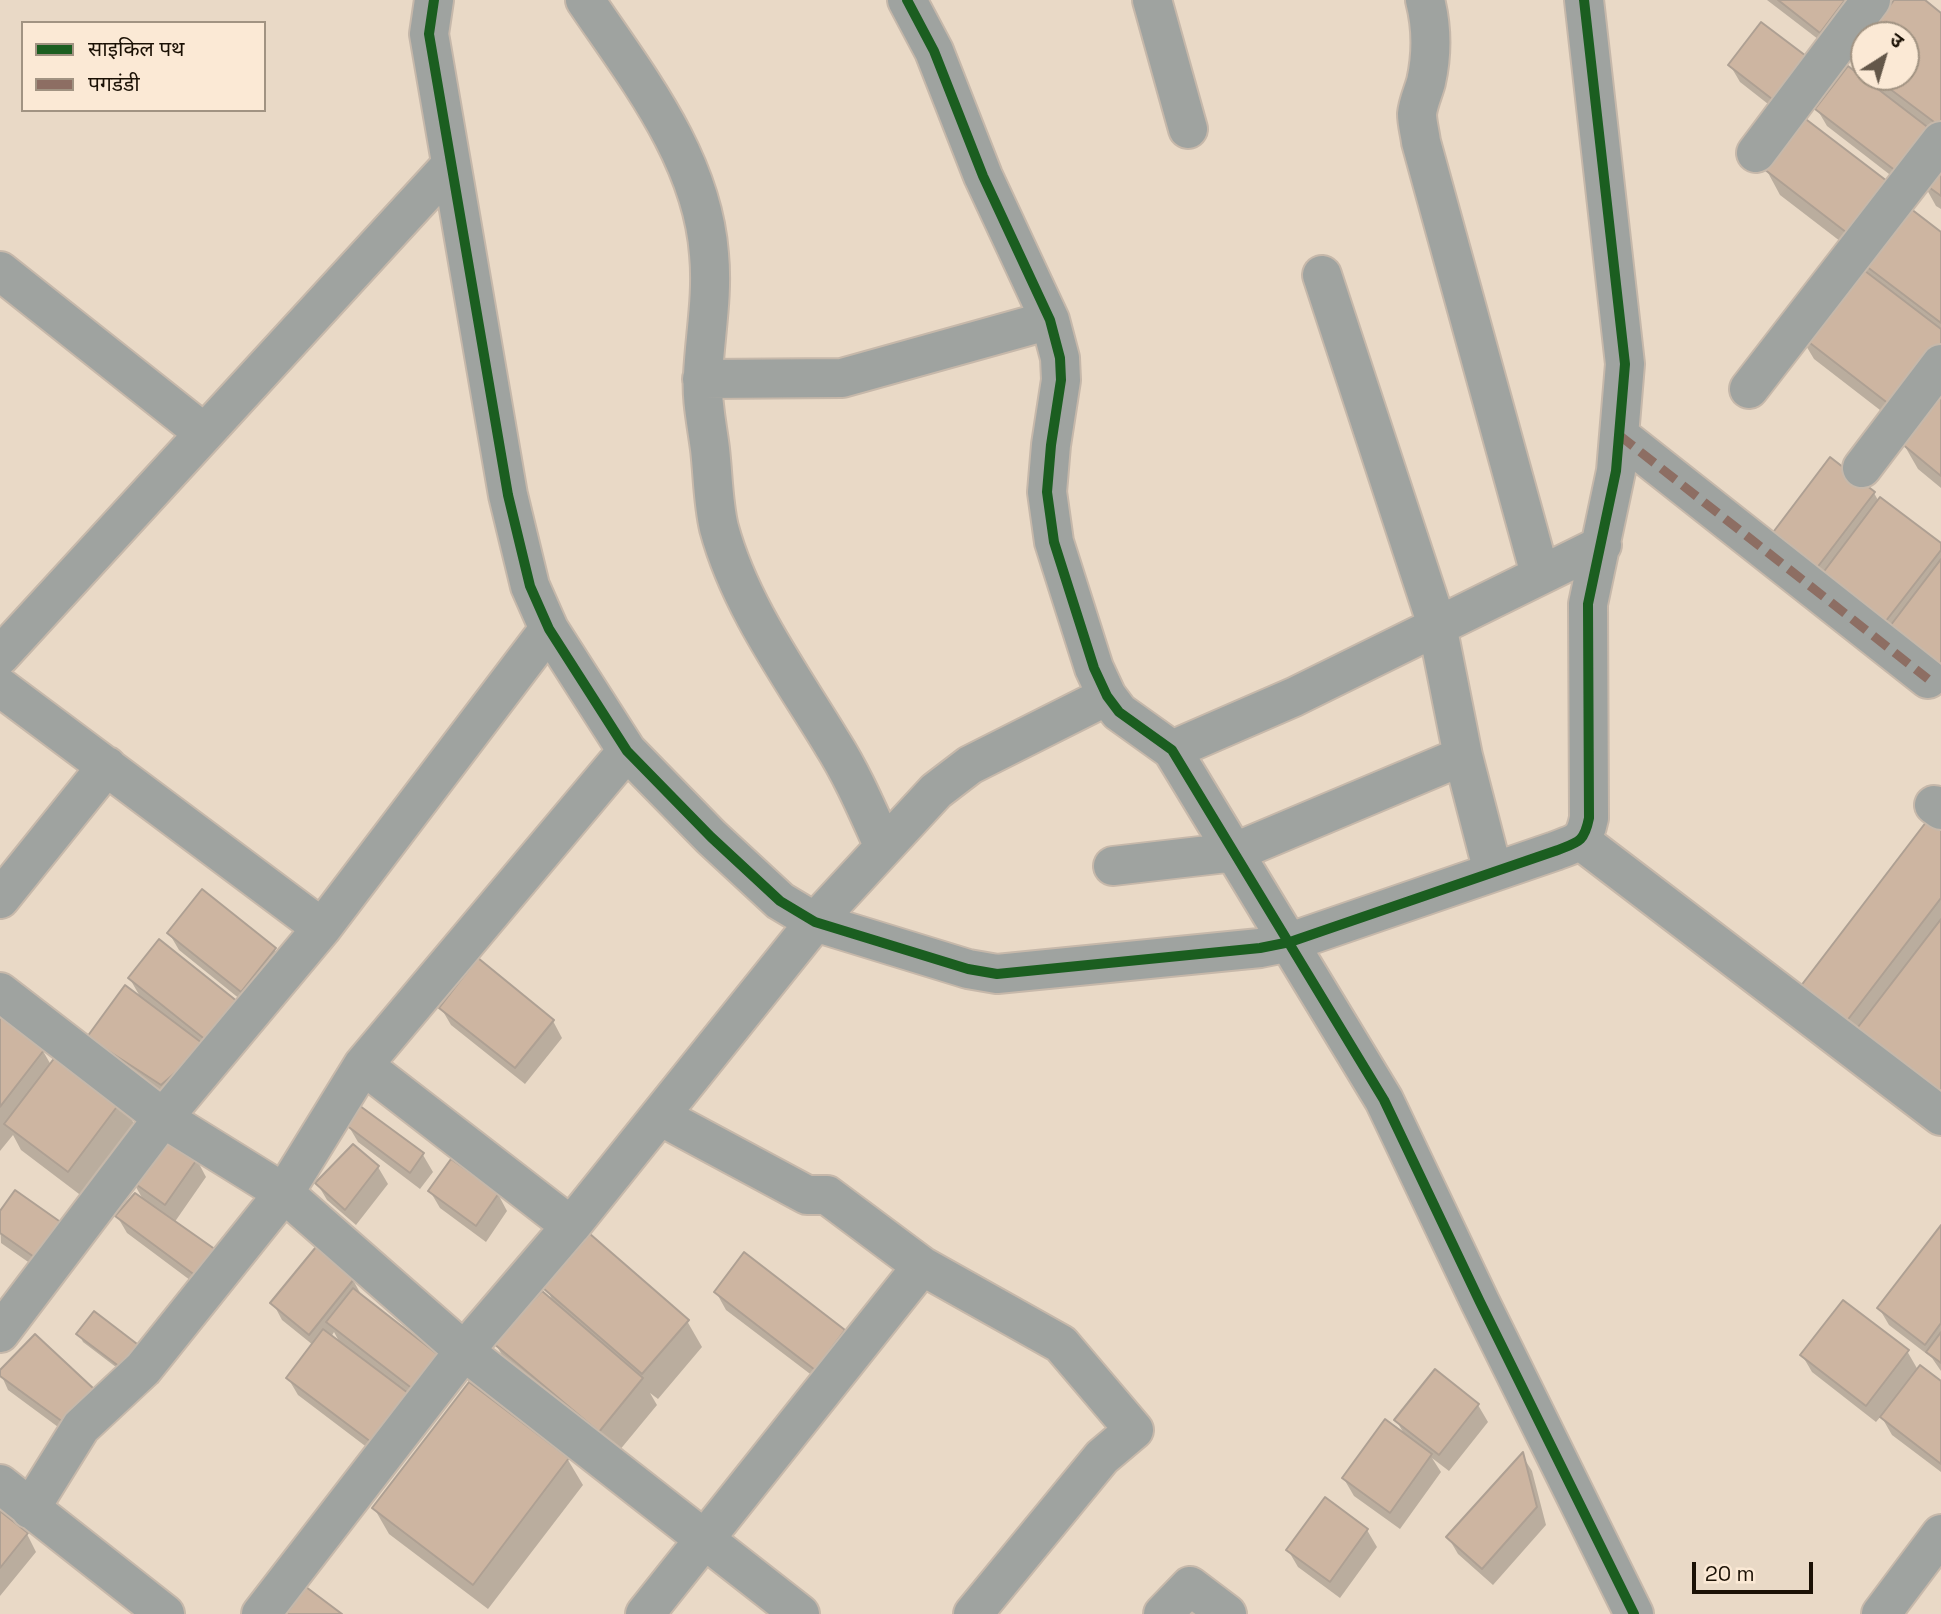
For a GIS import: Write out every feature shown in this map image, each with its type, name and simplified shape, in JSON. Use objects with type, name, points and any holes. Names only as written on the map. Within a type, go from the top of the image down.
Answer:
[{"type":"street","points":[[434,0],[429,34],[508,495],[530,586],[549,629],[627,751],[711,837],[780,901],[815,922],[968,969],[997,974],[1260,948],[1290,942],[1581,841],[1586,833],[1589,818],[1588,604],[1616,471],[1625,364],[1584,0]]},
{"type":"street","points":[[585,0],[662,117],[690,171],[700,203],[709,252],[711,293],[702,379],[718,525],[726,553],[778,655],[852,777],[884,847]]},
{"type":"street","points":[[907,0],[934,51],[983,176],[1050,320],[1060,358],[1060,380],[1047,492],[1054,542],[1094,668],[1107,696],[1119,712],[1172,750],[1384,1100],[1634,1614]]},
{"type":"street","points":[[1152,0],[1188,129]]},
{"type":"street","points":[[1425,0],[1430,18],[1430,54],[1418,110],[1421,142],[1540,574]]},
{"type":"street","points":[[1756,153],[1871,0]]},
{"type":"street","points":[[1749,389],[1941,141]]},
{"type":"street","points":[[0,656],[451,165]]},
{"type":"street","points":[[0,271],[204,433]]},
{"type":"street","points":[[1322,275],[1437,625],[1463,756],[1493,872]]},
{"type":"street","points":[[702,379],[842,378],[1050,320]]},
{"type":"street","points":[[1862,468],[1941,364]]},
{"type":"street","points":[[1619,435],[1928,679]]},
{"type":"street","points":[[1172,750],[1294,697],[1601,545]]},
{"type":"street","points":[[0,1333],[163,1118],[322,928],[549,629]]},
{"type":"street","points":[[0,687],[322,928]]},
{"type":"street","points":[[261,1614],[464,1351],[571,1226],[815,922],[884,847],[936,791],[970,765],[1107,696]]},
{"type":"street","points":[[30,1508],[69,1443],[82,1427],[143,1369],[284,1193],[363,1065],[627,751]]},
{"type":"street","points":[[1113,866],[1235,852],[1463,756]]},
{"type":"street","points":[[0,899],[107,766]]},
{"type":"street","points":[[1581,841],[1941,1116]]},
{"type":"street","points":[[0,992],[163,1118],[284,1193],[464,1351],[800,1614]]},
{"type":"street","points":[[363,1065],[571,1226]]},
{"type":"street","points":[[660,1116],[807,1195],[827,1195],[922,1266],[1061,1344],[1134,1430],[1102,1457],[973,1614]]},
{"type":"street","points":[[645,1614],[922,1266]]},
{"type":"street","points":[[0,1484],[164,1614]]},
{"type":"street","points":[[1881,1614],[1929,1577],[1941,1534]]},
{"type":"street","points":[[1163,1614],[1190,1586],[1227,1614]]},
{"type":"building","points":[[1778,0],[1845,0],[1820,33]]},
{"type":"building","points":[[1894,0],[1925,0],[1941,13],[1941,121],[1938,125],[1893,91],[1920,91],[1920,21],[1878,21]]},
{"type":"building","points":[[1761,22],[1814,62],[1781,106],[1728,65]]},
{"type":"building","points":[[1848,66],[1850,91],[1881,91],[1934,132],[1901,175],[1815,109]]},
{"type":"building","points":[[1803,117],[1900,191],[1860,243],[1764,169]]},
{"type":"building","points":[[1941,151],[1941,196],[1919,180]]},
{"type":"building","points":[[1902,202],[1941,232],[1941,323],[1858,260]]},
{"type":"building","points":[[1852,261],[1941,329],[1941,346],[1894,408],[1797,333]]},
{"type":"building","points":[[1941,393],[1941,476],[1901,443]]},
{"type":"building","points":[[1830,457],[1875,492],[1813,573],[1768,539]]},
{"type":"building","points":[[1880,497],[1941,543],[1941,550],[1882,626],[1819,578]]},
{"type":"building","points":[[1941,559],[1941,672],[1884,634]]},
{"type":"building","points":[[1933,813],[1941,819],[1941,898],[1843,1026],[1797,991]]},
{"type":"building","points":[[202,889],[276,948],[241,992],[167,933]]},
{"type":"building","points":[[1941,919],[1941,1112],[1848,1040]]},
{"type":"building","points":[[159,939],[238,1002],[207,1041],[128,978]]},
{"type":"building","points":[[478,958],[554,1020],[515,1068],[439,1008]]},
{"type":"building","points":[[125,985],[206,1046],[161,1085],[87,1037]]},
{"type":"building","points":[[0,1015],[44,1050],[0,1107]]},
{"type":"building","points":[[59,1052],[122,1100],[68,1172],[4,1124]]},
{"type":"building","points":[[360,1106],[424,1153],[410,1173],[346,1125]]},
{"type":"building","points":[[164,1139],[198,1158],[165,1205],[130,1180]]},
{"type":"building","points":[[353,1144],[379,1166],[345,1210],[315,1183]]},
{"type":"building","points":[[451,1159],[499,1193],[476,1226],[428,1191]]},
{"type":"building","points":[[15,1190],[69,1228],[44,1264],[0,1233],[0,1211]]},
{"type":"building","points":[[135,1193],[216,1250],[196,1276],[115,1216]]},
{"type":"building","points":[[1941,1225],[1941,1323],[1925,1345],[1877,1308]]},
{"type":"building","points":[[590,1234],[689,1320],[642,1374],[543,1288]]},
{"type":"building","points":[[316,1247],[354,1279],[309,1335],[270,1303]]},
{"type":"building","points":[[744,1252],[845,1330],[815,1370],[714,1292]]},
{"type":"building","points":[[353,1288],[441,1357],[414,1390],[326,1322]]},
{"type":"building","points":[[542,1291],[643,1378],[599,1432],[493,1343]]},
{"type":"building","points":[[1843,1300],[1909,1350],[1866,1406],[1800,1355]]},
{"type":"building","points":[[94,1311],[141,1347],[124,1370],[76,1334]]},
{"type":"building","points":[[323,1329],[412,1396],[375,1445],[286,1378]]},
{"type":"building","points":[[1941,1332],[1941,1363],[1926,1352]]},
{"type":"building","points":[[35,1334],[94,1389],[67,1425],[0,1376],[0,1370]]},
{"type":"building","points":[[1920,1365],[1941,1381],[1941,1464],[1880,1417]]},
{"type":"building","points":[[1435,1369],[1479,1404],[1439,1455],[1394,1420]]},
{"type":"building","points":[[469,1382],[569,1458],[473,1585],[372,1508]]},
{"type":"building","points":[[1385,1419],[1432,1454],[1390,1513],[1342,1478]]},
{"type":"building","points":[[1523,1452],[1537,1507],[1482,1569],[1446,1537]]},
{"type":"building","points":[[1325,1497],[1368,1529],[1330,1582],[1286,1550]]},
{"type":"building","points":[[0,1511],[28,1533],[0,1568]]},
{"type":"building","points":[[306,1587],[342,1614],[286,1614]]},
{"type":"marked path","points":[[1619,435],[1928,679]]},
{"type":"cycle path","points":[[434,0],[429,34],[508,495],[530,586],[549,629],[627,751],[711,837],[780,901],[815,922],[968,969],[997,974],[1260,948],[1290,942],[1555,851],[1579,841],[1582,837],[1589,818],[1588,604],[1616,471],[1625,364],[1584,0]]},
{"type":"cycle path","points":[[907,0],[934,51],[983,176],[1050,320],[1060,358],[1061,380],[1047,492],[1054,542],[1094,668],[1107,696],[1119,712],[1172,750],[1384,1100],[1634,1614]]}]
